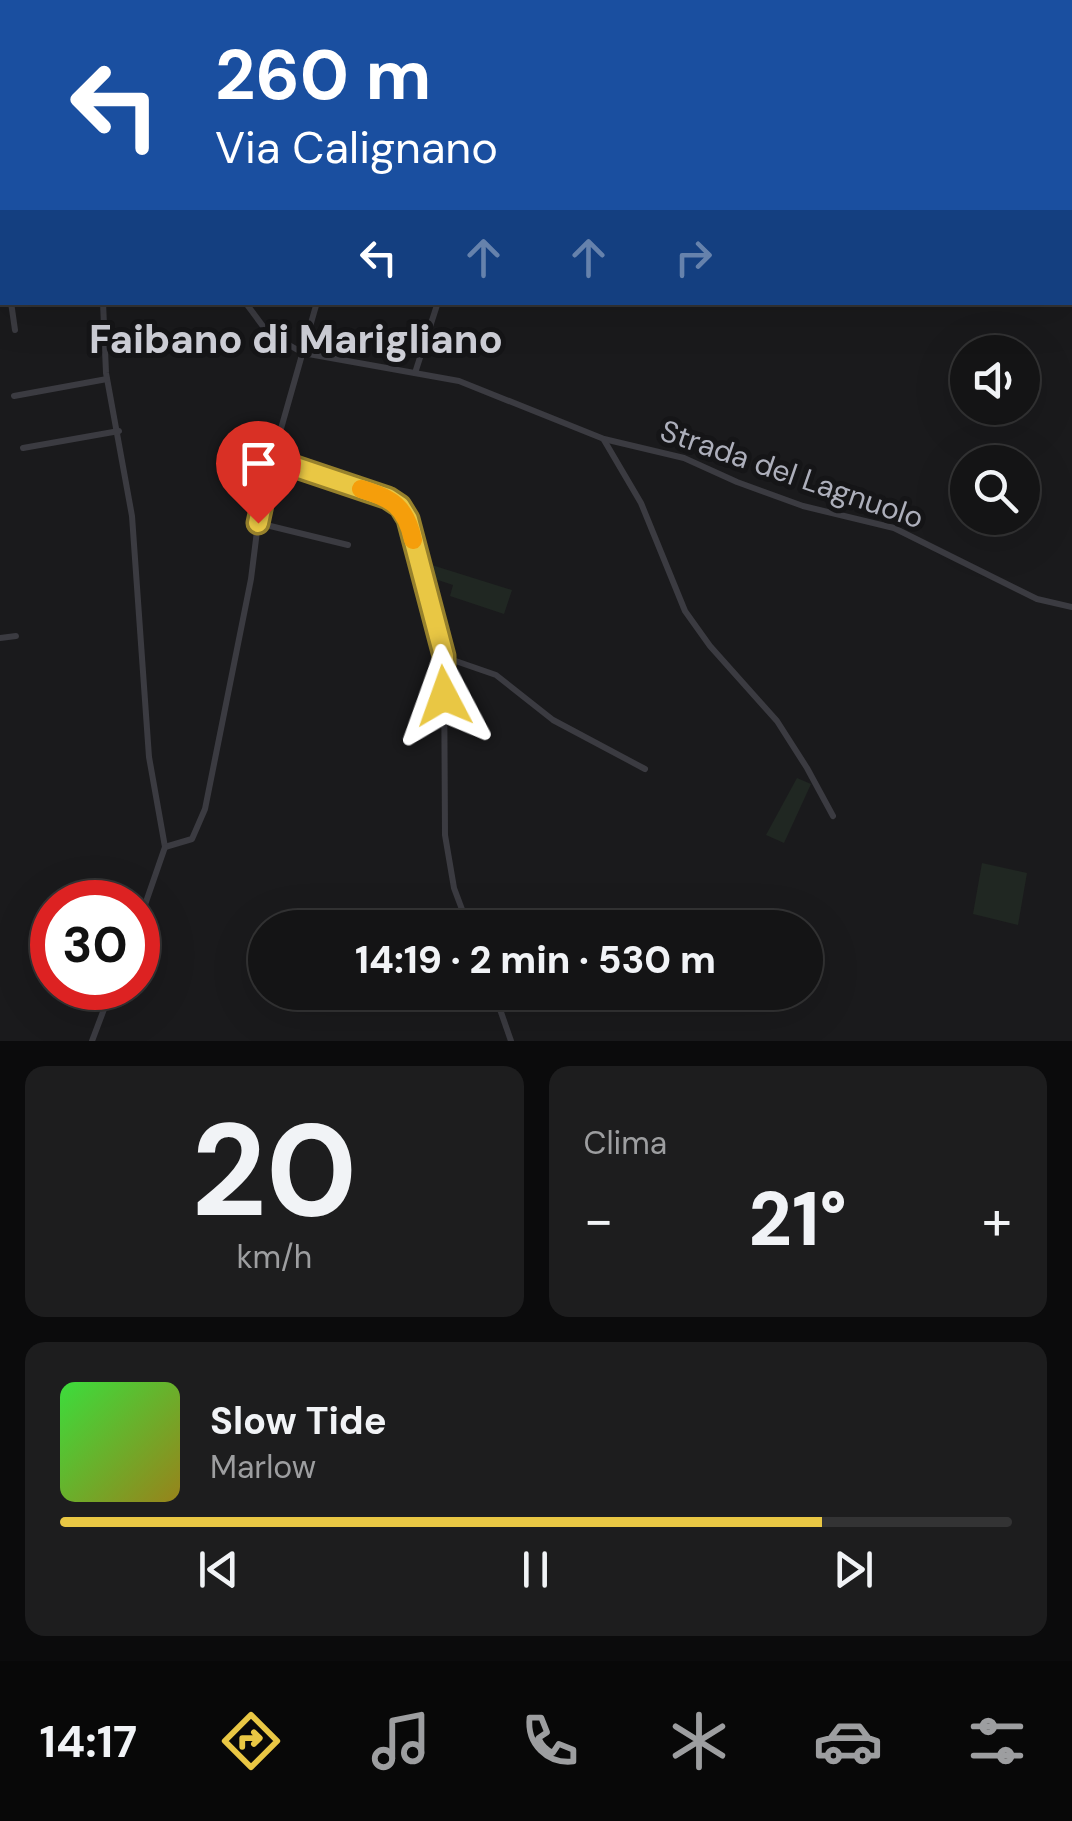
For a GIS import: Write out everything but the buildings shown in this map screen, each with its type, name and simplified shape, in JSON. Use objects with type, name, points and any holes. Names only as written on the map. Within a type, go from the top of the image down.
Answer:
[{"type":"street","points":[[11,305],[15,330]]},
{"type":"street","points":[[103,305],[107,379],[124,459],[134,534],[147,741],[165,846],[153,880]]},
{"type":"street","points":[[247,305],[268,333],[303,353]]},
{"type":"street","points":[[165,846],[192,839],[205,809],[272,459],[316,305]]},
{"type":"street","points":[[415,373],[437,305]]},
{"type":"street","name":"Strada del Lagnuolo","points":[[303,353],[459,382],[604,439],[684,458],[803,506],[894,528],[1022,593],[1072,608]]},
{"type":"street","points":[[14,396],[107,379]]},
{"type":"street","points":[[22,448],[119,432]]},
{"type":"street","points":[[604,439],[642,503],[685,611],[710,646],[777,721],[832,816]]},
{"type":"street","points":[[272,459],[388,498],[400,506],[408,519],[444,657],[445,835],[454,888],[463,910]]},
{"type":"street","points":[[258,523],[348,544]]},
{"type":"street","points":[[0,638],[16,636]]},
{"type":"street","points":[[444,657],[496,675],[553,720],[645,770]]},
{"type":"street","points":[[92,1041],[104,1010]]},
{"type":"street","points":[[500,1010],[511,1041]]},
{"type":"shaded area","points":[[419,561],[512,590],[504,614],[450,596],[453,585],[423,575]]},
{"type":"shaded area","points":[[797,778],[811,784],[784,843],[766,835]]},
{"type":"shaded area","points":[[982,863],[1027,873],[1018,925],[973,914]]},
{"type":"slow traffic","points":[[361,489],[400,506],[413,540]]},
{"type":"district","name":"Faibano di Marigliano","points":[[296,339]]},
{"type":"route","points":[[258,523],[272,459],[388,498],[400,506],[408,519],[444,656],[444,696]]}]
